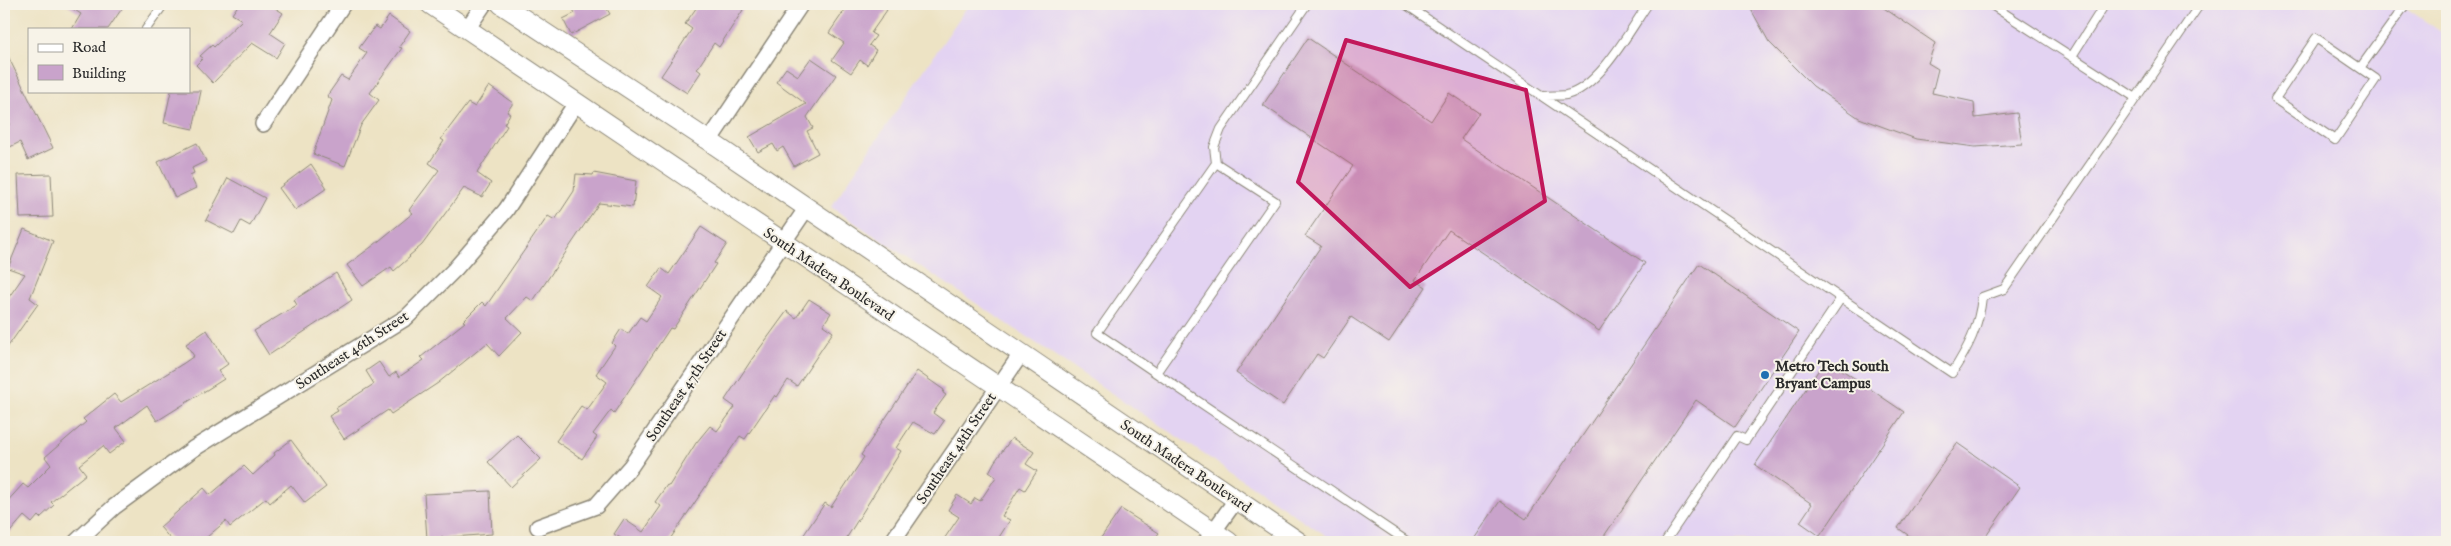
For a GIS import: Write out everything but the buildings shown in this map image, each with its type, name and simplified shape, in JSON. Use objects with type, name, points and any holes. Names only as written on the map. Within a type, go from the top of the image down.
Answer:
[{"type":"street","points":[[263,124],[343,4]]},
{"type":"street","name":"South Madera Boulevard","points":[[430,4],[998,387],[1210,537],[1229,542]]},
{"type":"street","points":[[467,29],[484,4]]},
{"type":"street","name":"South Madera Boulevard","points":[[501,4],[709,141],[806,209],[1299,542]]},
{"type":"street","points":[[709,141],[801,4]]},
{"type":"street","name":"Southeast 46th Street","points":[[76,542],[114,508],[193,449],[407,317],[455,269],[506,210],[576,103]]},
{"type":"street","name":"Southeast 47th Street","points":[[538,527],[596,506],[631,466],[806,209]]},
{"type":"street","name":"Southeast 48th Street","points":[[892,542],[1021,354]]},
{"type":"street","points":[[1210,537],[1236,500]]},
{"type":"lane","points":[[147,28],[164,4]]},
{"type":"lane","points":[[1307,4],[1221,129],[1214,147],[1216,164],[1097,333],[1408,542]]},
{"type":"lane","points":[[1543,96],[1568,95],[1590,82],[1617,50],[1648,4]]},
{"type":"lane","points":[[1990,4],[2136,98]]},
{"type":"lane","points":[[2072,56],[2105,4]]},
{"type":"lane","points":[[1409,5],[1952,372],[1970,345],[1980,316],[1982,298],[2004,289],[2200,4]]},
{"type":"lane","points":[[2360,68],[2406,4]]},
{"type":"lane","points":[[2316,38],[2360,68],[2376,79],[2335,140],[2275,99],[2316,38]]},
{"type":"lane","points":[[1156,373],[1275,201],[1216,164]]},
{"type":"lane","points":[[1665,542],[1737,436],[1746,440],[1841,298]]},
{"type":"highlighted area","points":[[1346,40],[1526,90],[1545,201],[1410,287],[1298,182]]},
{"type":"shaded area","name":"Metro Tech South Bryant Campus","points":[[969,4],[2400,4],[2447,36],[2447,542],[1336,542],[831,207]]},
{"type":"place","name":"Metro Tech South Bryant Campus","points":[[1765,375]]}]
